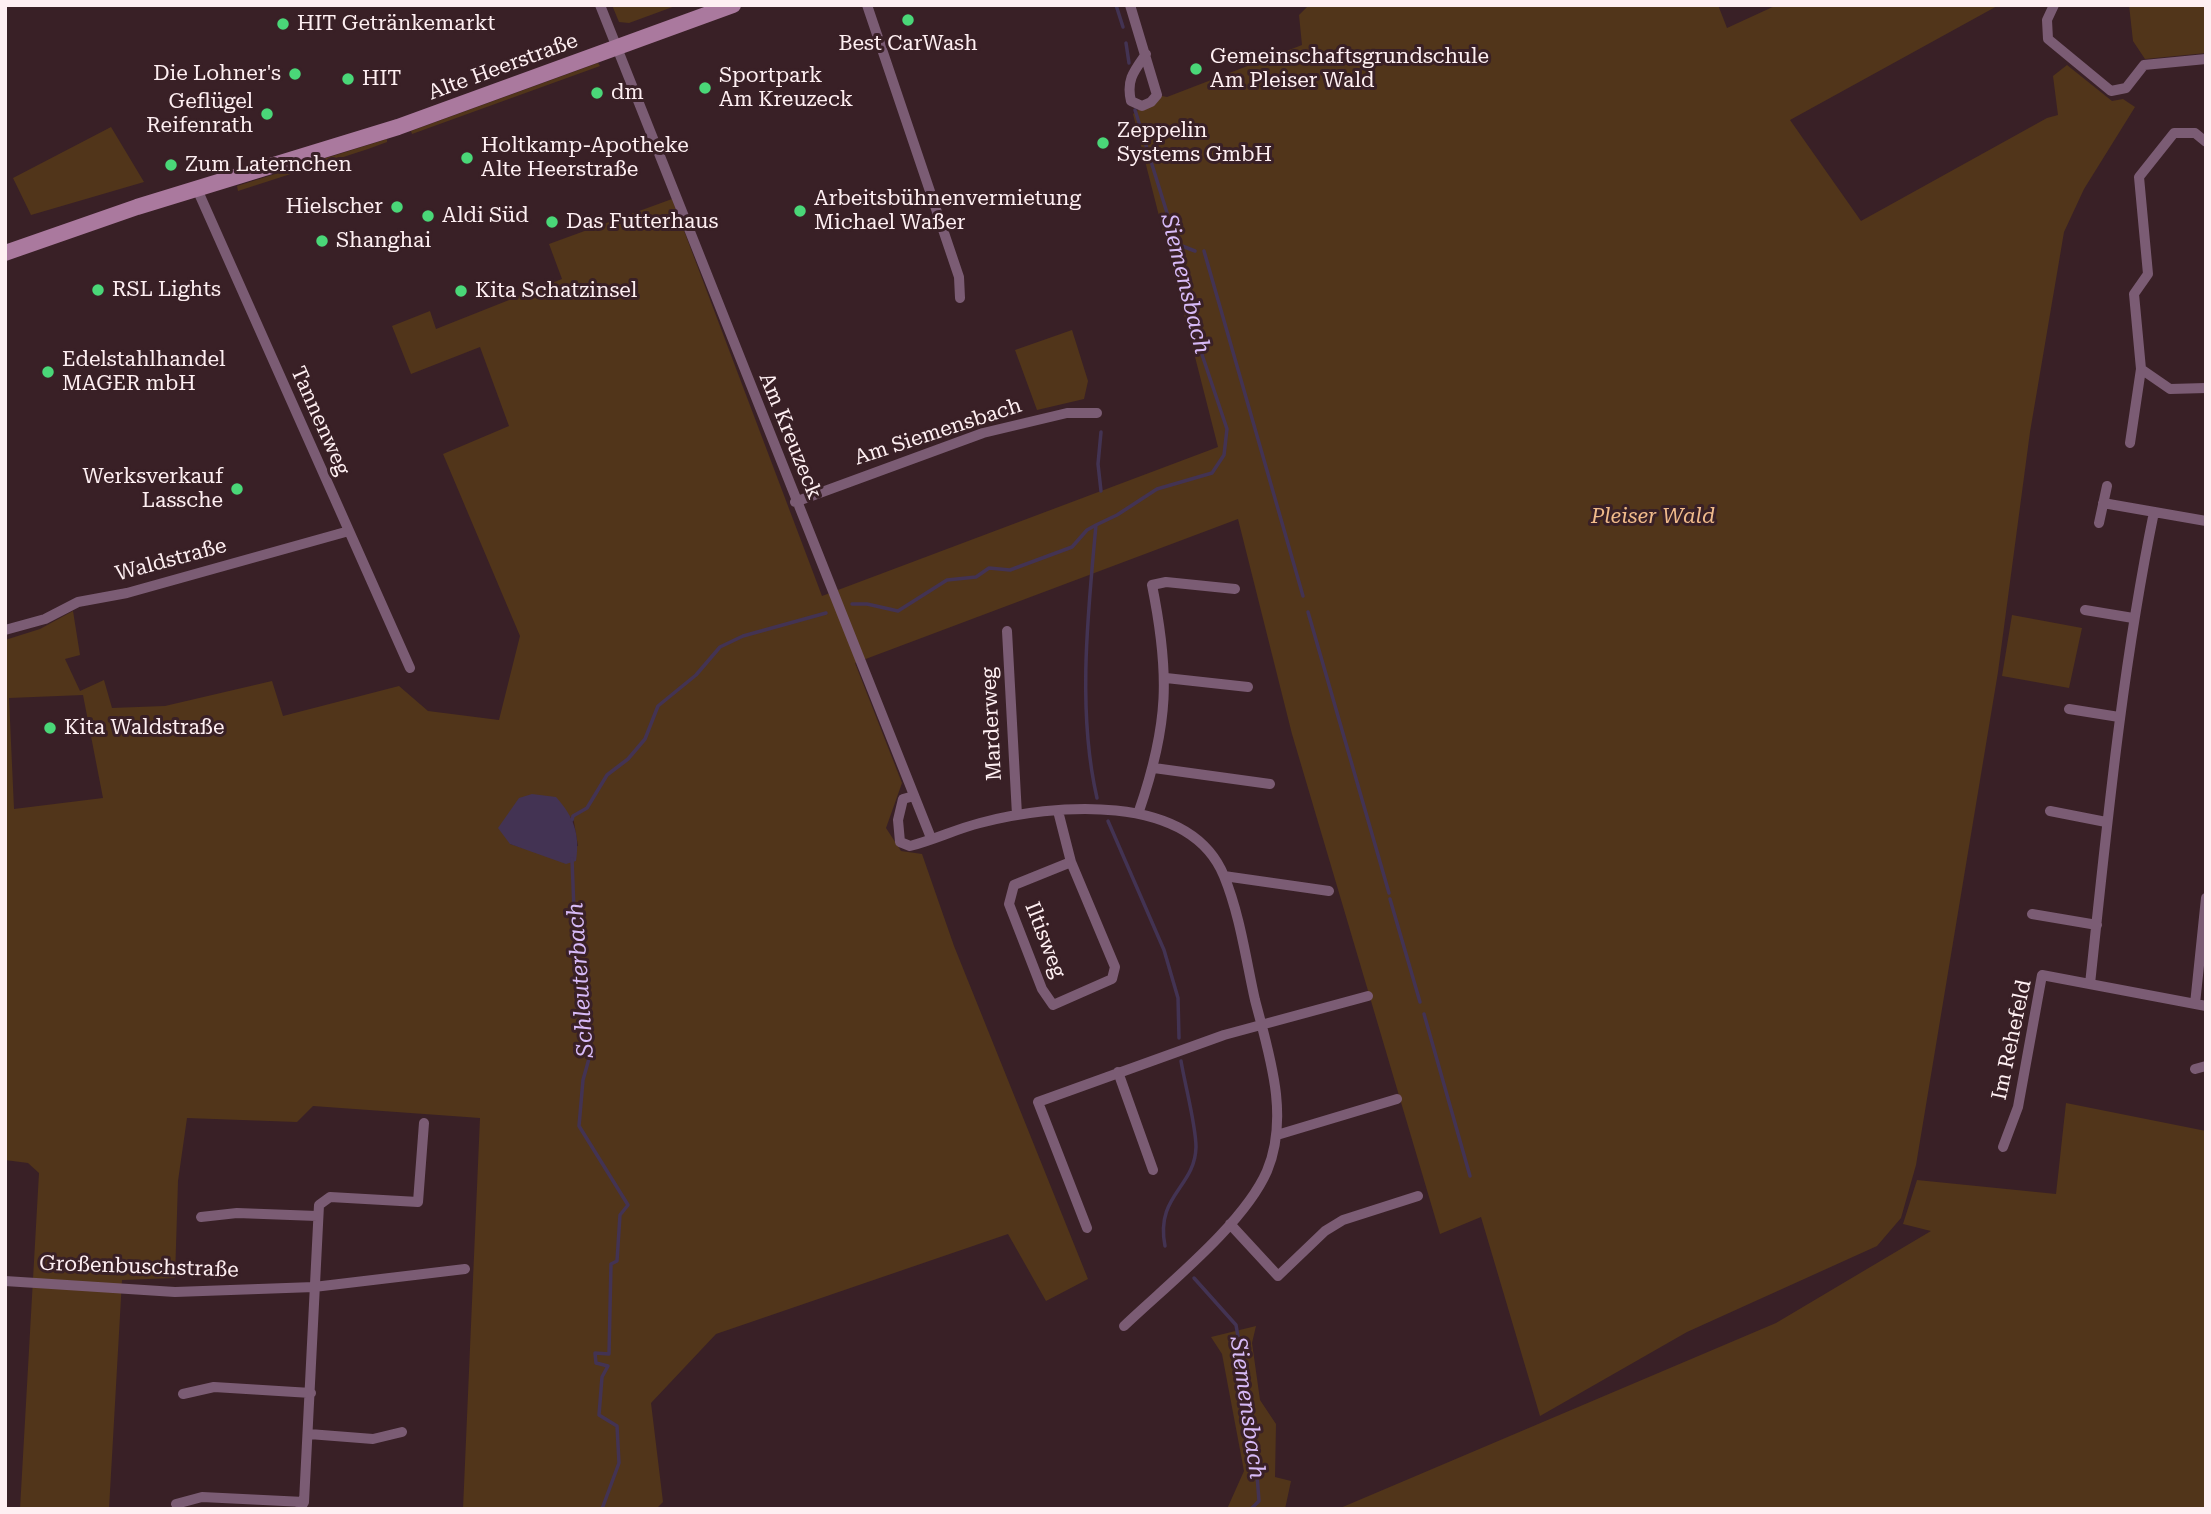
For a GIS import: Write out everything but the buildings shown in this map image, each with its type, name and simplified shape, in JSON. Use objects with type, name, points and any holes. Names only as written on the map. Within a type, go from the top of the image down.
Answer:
[{"type":"street","name":"Am Kreuzeck","points":[[600,5],[795,502],[931,838]]},
{"type":"street","name":"Alte Heerstraße","points":[[5,253],[72,228],[385,132],[733,5]]},
{"type":"street","points":[[867,5],[959,277],[960,298]]},
{"type":"street","points":[[1130,5],[1146,54]]},
{"type":"street","points":[[2054,5],[2047,20],[2048,39],[2112,91],[2126,88],[2144,65],[2206,59]]},
{"type":"street","points":[[2130,443],[2141,369],[2134,294],[2148,274],[2139,177],[2174,133],[2195,133],[2206,142]]},
{"type":"street","name":"Tannenweg","points":[[197,189],[410,668]]},
{"type":"street","points":[[2141,369],[2170,389],[2206,388]]},
{"type":"street","name":"Am Siemensbach","points":[[795,502],[984,433],[1066,413],[1097,413]]},
{"type":"street","points":[[2099,523],[2107,486]]},
{"type":"street","points":[[2104,503],[2206,521]]},
{"type":"street","points":[[2090,984],[2106,822],[2133,618],[2160,512]]},
{"type":"street","name":"Waldstraße","points":[[5,630],[45,619],[78,602],[127,593],[349,531]]},
{"type":"street","points":[[1139,811],[1154,768],[1164,718],[1166,678],[1163,638],[1152,585],[1166,582],[1235,589]]},
{"type":"street","points":[[2085,610],[2133,618]]},
{"type":"street","name":"Marderweg","points":[[1007,631],[1017,815]]},
{"type":"street","points":[[1166,678],[1248,687]]},
{"type":"street","points":[[2069,709],[2119,717]]},
{"type":"street","points":[[1154,768],[1270,784]]},
{"type":"street","points":[[914,796],[903,799],[897,830],[900,842],[910,846],[1017,815],[1058,811],[1139,811],[1158,816],[1186,833],[1224,876],[1262,1027],[1277,1100],[1277,1135],[1266,1173],[1252,1197],[1230,1224],[1124,1326]]},
{"type":"street","name":"Iltisweg","points":[[1058,811],[1071,862],[1115,967],[1112,979],[1054,1005],[1042,989],[1009,904],[1014,885],[1071,862]]},
{"type":"street","points":[[2050,811],[2106,822]]},
{"type":"street","points":[[1224,876],[1329,891]]},
{"type":"street","points":[[2200,1005],[2206,898]]},
{"type":"street","points":[[2032,914],[2096,925]]},
{"type":"street","name":"Im Rehefeld","points":[[2003,1147],[2018,1107],[2042,975],[2200,1005]]},
{"type":"street","points":[[1087,1228],[1038,1102],[1224,1035],[1262,1027],[1368,996]]},
{"type":"street","points":[[1118,1072],[1153,1170]]},
{"type":"street","points":[[1277,1135],[1397,1099]]},
{"type":"street","points":[[176,1503],[202,1497],[302,1506],[309,1434],[319,1205],[330,1197],[418,1202],[424,1123]]},
{"type":"street","points":[[1230,1224],[1278,1276],[1325,1231],[1343,1220],[1418,1196]]},
{"type":"street","points":[[201,1217],[237,1213],[317,1216]]},
{"type":"street","name":"Großenbuschstraße","points":[[5,1281],[174,1292],[314,1287],[465,1269]]},
{"type":"street","points":[[183,1394],[214,1387],[311,1393]]},
{"type":"street","points":[[309,1434],[373,1439],[402,1432]]},
{"type":"green space","points":[[612,5],[678,5],[629,23],[619,22]]},
{"type":"green space","name":"Pleiser Wald","points":[[1309,5],[1718,5],[1727,28],[1777,5],[1999,5],[1790,120],[1861,221],[2047,118],[2058,115],[2053,76],[2067,65],[2112,101],[2123,99],[2135,107],[2084,189],[2064,232],[2030,432],[1998,672],[1916,1165],[1901,1218],[1877,1246],[1687,1332],[1540,1416],[1481,1217],[1440,1234],[1292,734],[1238,519],[855,663],[902,783],[886,828],[901,851],[922,854],[954,946],[1088,1279],[1046,1301],[1008,1234],[716,1334],[651,1403],[663,1502],[656,1509],[463,1509],[480,1118],[313,1106],[297,1122],[187,1118],[178,1181],[175,1278],[122,1280],[109,1509],[20,1509],[39,1173],[28,1163],[5,1160],[5,640],[40,629],[73,611],[80,655],[65,659],[80,691],[104,680],[112,708],[165,706],[272,681],[283,716],[399,686],[428,711],[499,720],[520,636],[443,454],[509,426],[480,347],[411,374],[392,326],[430,311],[436,329],[562,279],[549,244],[672,199],[822,596],[1218,447],[1133,114],[1157,95],[1167,97],[1302,45],[1299,15]],"holes":[[[83,695],[103,798],[14,809],[9,698]],[[573,816],[578,846],[533,851],[510,844]]]},
{"type":"green space","points":[[2129,5],[2206,5],[2206,53],[2145,59],[2133,41]]},
{"type":"green space","points":[[598,63],[600,66],[412,134],[411,131]]},
{"type":"green space","points":[[111,127],[144,182],[31,215],[13,178]]},
{"type":"green space","points":[[387,139],[387,142],[368,149],[238,191],[237,186]]},
{"type":"green space","points":[[1072,330],[1088,381],[1084,399],[1037,410],[1015,350]]},
{"type":"green space","points":[[2012,615],[2082,628],[2069,688],[2002,676]]},
{"type":"green space","points":[[2066,1103],[2206,1131],[2206,1509],[1338,1509],[1776,1323],[1931,1231],[1903,1224],[1917,1180],[2056,1194]]},
{"type":"green space","points":[[1256,1326],[1252,1343],[1260,1400],[1276,1424],[1275,1477],[1291,1481],[1285,1509],[1227,1509],[1244,1471],[1222,1354],[1211,1337]]},
{"type":"shaded area","points":[[532,794],[556,797],[567,812],[576,834],[576,861],[566,864],[510,844],[498,828],[519,798]]},
{"type":"waterway","name":"Siemensbach","points":[[1116,5],[1123,27]]},
{"type":"waterway","name":"Siemensbach","points":[[1126,43],[1129,63]]},
{"type":"waterway","name":"Siemensbach","points":[[1097,798],[1087,731],[1086,697],[1096,525],[1157,489],[1212,473],[1224,455],[1227,429],[1182,295],[1182,261],[1135,110]]},
{"type":"waterway","points":[[1177,244],[1195,251]]},
{"type":"waterway","points":[[1204,251],[1303,596]]},
{"type":"waterway","points":[[1101,432],[1098,464],[1101,491]]},
{"type":"waterway","name":"Schleuterbach","points":[[852,604],[867,604],[898,611],[947,580],[976,577],[989,568],[1010,570],[1072,547],[1087,530],[1096,525]]},
{"type":"waterway","points":[[1308,612],[1389,893]]},
{"type":"waterway","name":"Schleuterbach","points":[[572,820],[573,816],[587,808],[607,775],[628,759],[645,739],[658,706],[696,675],[720,647],[743,636],[826,613]]},
{"type":"waterway","name":"Siemensbach","points":[[1108,821],[1164,950],[1178,998],[1179,1038]]},
{"type":"waterway","name":"Schleuterbach","points":[[572,859],[576,962],[586,990],[583,1044],[590,1055],[583,1080],[579,1126],[628,1205],[620,1215],[617,1261],[611,1264],[609,1354],[595,1353],[596,1363],[608,1366],[602,1377],[599,1415],[617,1426],[619,1463],[602,1509]]},
{"type":"waterway","points":[[1390,899],[1420,1002]]},
{"type":"waterway","points":[[1424,1014],[1470,1176]]},
{"type":"waterway","name":"Siemensbach","points":[[1165,1246],[1165,1215],[1189,1173],[1196,1147],[1181,1061]]},
{"type":"waterway","name":"Siemensbach","points":[[1194,1278],[1236,1325],[1253,1423],[1259,1501],[1251,1509]]},
{"type":"place","name":"Best CarWash","points":[[908,20]]},
{"type":"place","name":"HIT Getränkemarkt","points":[[283,24]]},
{"type":"place","name":"Gemeinschaftsgrundschule Am Pleiser Wald","points":[[1196,69]]},
{"type":"place","name":"Die Lohner's","points":[[295,74]]},
{"type":"place","name":"HIT","points":[[348,79]]},
{"type":"place","name":"Sportpark Am Kreuzeck","points":[[705,88]]},
{"type":"place","name":"dm","points":[[597,93]]},
{"type":"place","name":"Geflügel Reifenrath","points":[[267,114]]},
{"type":"place","name":"Zeppelin Systems GmbH","points":[[1103,143]]},
{"type":"place","name":"Holtkamp-Apotheke Alte Heerstraße","points":[[467,158]]},
{"type":"place","name":"Zum Laternchen","points":[[171,165]]},
{"type":"place","name":"Hielscher","points":[[397,207]]},
{"type":"place","name":"Arbeitsbühnenvermietung Michael Waßer","points":[[800,211]]},
{"type":"place","name":"Aldi Süd","points":[[428,216]]},
{"type":"place","name":"Das Futterhaus","points":[[552,222]]},
{"type":"place","name":"Shanghai","points":[[322,241]]},
{"type":"place","name":"RSL Lights","points":[[98,290]]},
{"type":"place","name":"Kita Schatzinsel","points":[[461,291]]},
{"type":"place","name":"Edelstahlhandel MAGER mbH","points":[[48,372]]},
{"type":"place","name":"Werksverkauf Lassche","points":[[237,489]]},
{"type":"place","name":"Kita Waldstraße","points":[[50,728]]}]
